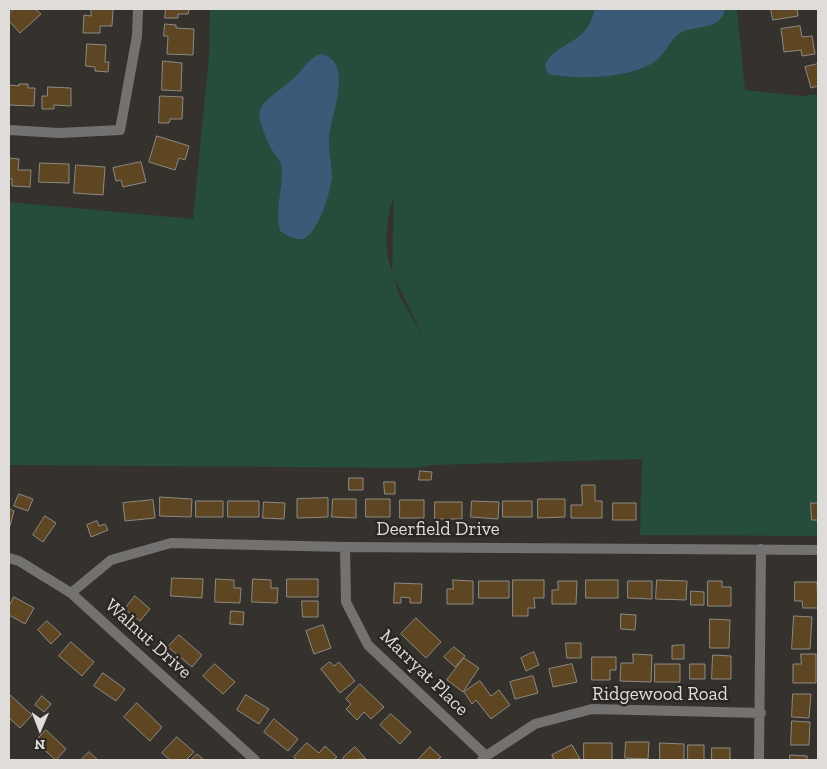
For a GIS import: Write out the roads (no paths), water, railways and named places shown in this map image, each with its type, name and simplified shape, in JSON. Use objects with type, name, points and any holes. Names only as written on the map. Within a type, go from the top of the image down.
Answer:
[{"type":"street","points":[[9,130],[59,133],[120,130],[137,36],[138,9]]},
{"type":"street","name":"Deerfield Drive","points":[[71,593],[111,560],[171,543],[346,547],[818,550]]},
{"type":"street","name":"Marryat Place","points":[[346,547],[346,602],[368,645],[484,758]]},
{"type":"street","points":[[759,760],[762,549]]},
{"type":"street","name":"Walnut Drive","points":[[9,558],[19,561],[71,593],[255,760]]},
{"type":"street","name":"Ridgewood Road","points":[[484,758],[535,724],[592,709],[761,713]]},
{"type":"water","points":[[595,9],[725,9],[723,16],[714,24],[678,34],[659,58],[649,65],[636,70],[622,74],[590,77],[548,74],[545,65],[548,59],[577,38],[587,28]]},
{"type":"water","points":[[321,54],[334,62],[339,79],[339,88],[329,138],[332,177],[326,202],[318,222],[308,236],[296,239],[280,231],[278,216],[282,167],[265,135],[260,115],[261,108],[265,102],[293,79],[309,61]]}]
